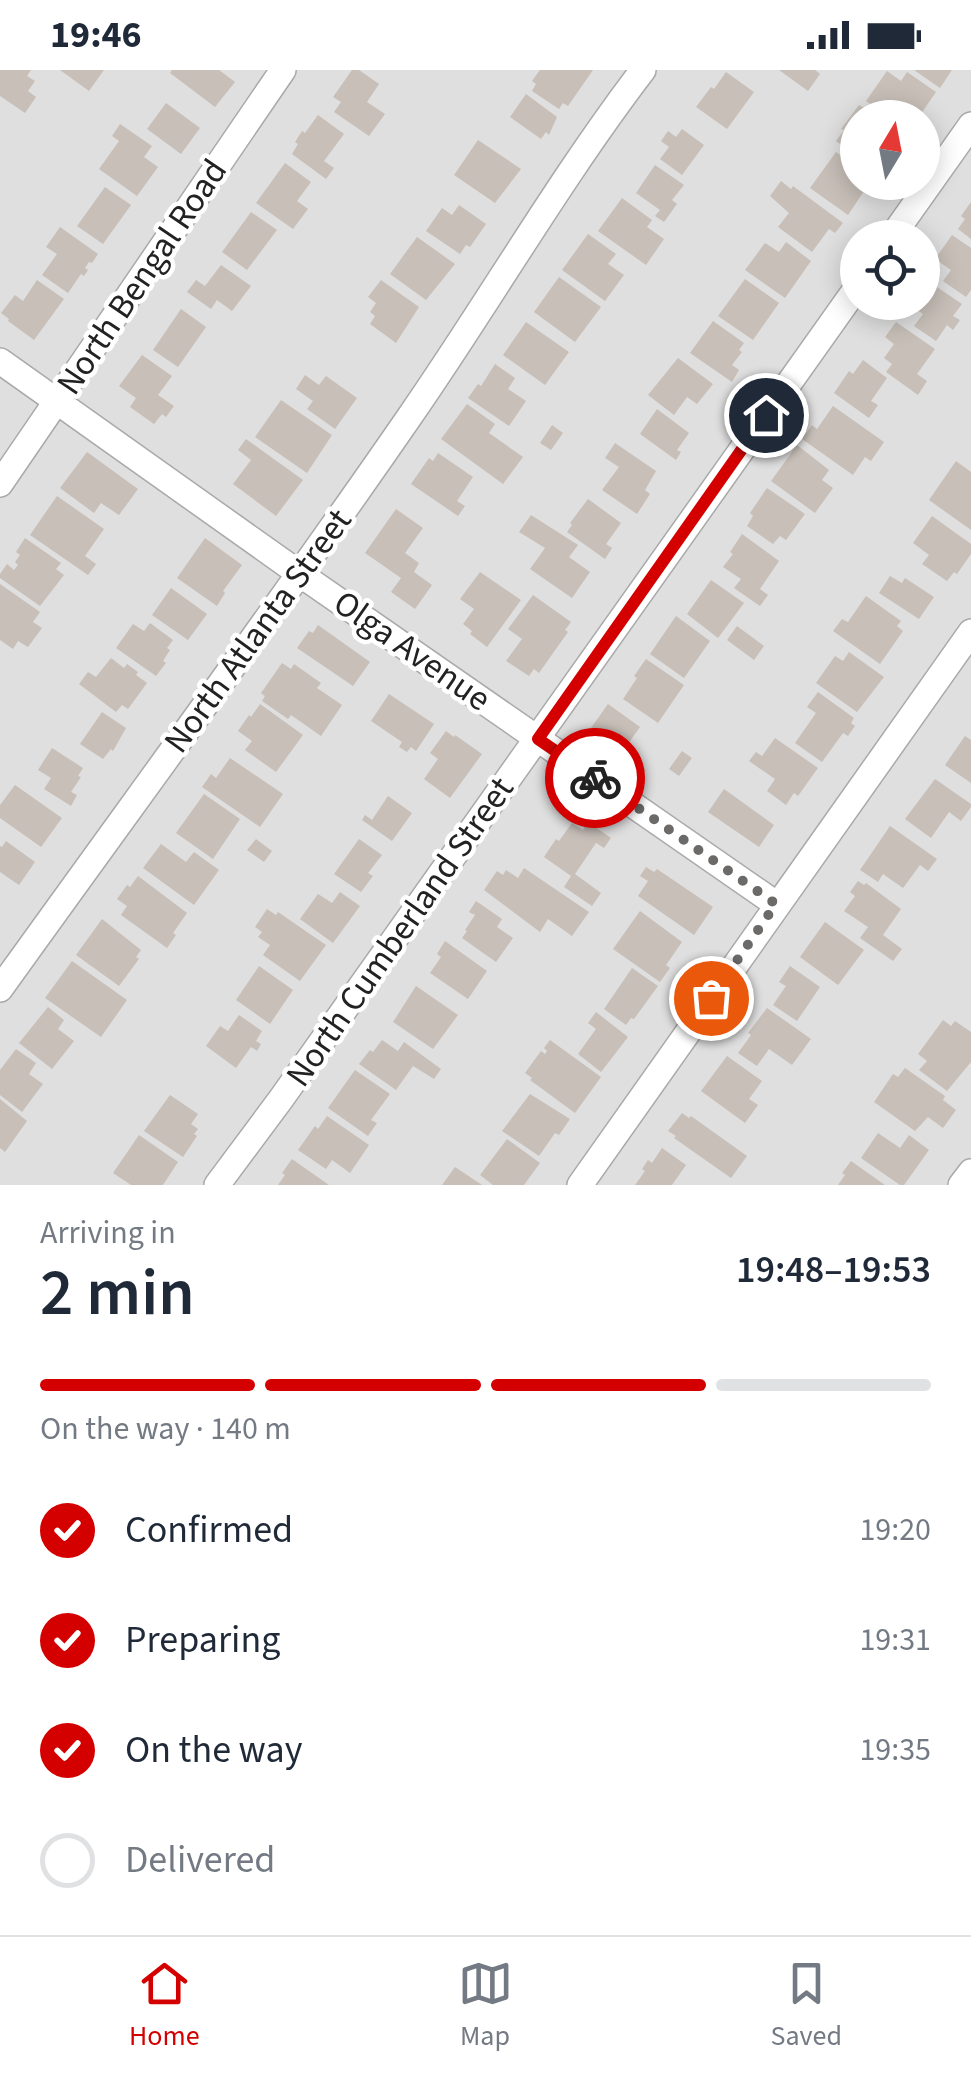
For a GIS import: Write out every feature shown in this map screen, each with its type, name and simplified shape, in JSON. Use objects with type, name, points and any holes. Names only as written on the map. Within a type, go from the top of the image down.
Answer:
[{"type":"street","name":"North Bengal Road","points":[[0,484],[283,70]]},
{"type":"street","name":"North Atlanta Street","points":[[0,989],[300,574],[643,70]]},
{"type":"street","points":[[905,220],[971,125]]},
{"type":"street","name":"North Cumberland Street","points":[[217,1185],[840,311]]},
{"type":"street","name":"Olga Avenue","points":[[0,362],[776,904]]},
{"type":"street","points":[[580,1185],[971,632]]},
{"type":"street","points":[[961,1185],[971,1172]]},
{"type":"shaded area","points":[[0,70],[971,70],[971,1185],[0,1185]]},
{"type":"building","points":[[0,70],[31,70],[27,76],[35,81],[28,91],[36,97],[25,113],[0,96]]},
{"type":"building","points":[[60,70],[104,70],[89,91]]},
{"type":"building","points":[[219,70],[235,82],[215,107],[170,73]]},
{"type":"building","points":[[352,70],[359,70],[379,84],[367,102],[385,114],[369,136],[334,112],[341,102],[333,97]]},
{"type":"building","points":[[540,70],[593,70],[568,106],[563,103],[559,109],[532,91],[536,84],[532,81]]},
{"type":"building","points":[[779,70],[815,70],[820,74],[808,91]]},
{"type":"building","points":[[914,70],[952,70],[940,88]]},
{"type":"building","points":[[887,71],[901,81],[907,72],[936,92],[930,100],[867,100]]},
{"type":"building","points":[[726,72],[754,92],[727,129],[696,107]]},
{"type":"building","points":[[526,94],[557,117],[549,135],[546,132],[541,139],[510,117]]},
{"type":"building","points":[[166,103],[200,128],[181,154],[147,129]]},
{"type":"building","points":[[318,115],[344,134],[324,161],[334,168],[326,179],[292,154],[302,131],[305,133]]},
{"type":"building","points":[[120,124],[152,146],[144,157],[158,167],[137,196],[99,169],[119,141],[112,136]]},
{"type":"building","points":[[682,129],[704,145],[682,175],[660,159],[669,147],[661,141],[668,131],[676,137]]},
{"type":"building","points":[[478,140],[521,169],[495,203],[454,175]]},
{"type":"building","points":[[836,152],[840,155],[840,200],[858,200],[848,215],[810,188]]},
{"type":"building","points":[[285,163],[311,182],[297,201],[308,209],[293,229],[256,203]]},
{"type":"building","points":[[655,165],[684,185],[672,200],[677,204],[664,222],[655,216],[660,210],[636,193]]},
{"type":"building","points":[[781,181],[791,189],[793,186],[840,221],[840,227],[835,233],[829,229],[812,252],[778,227],[789,213],[770,196]]},
{"type":"building","points":[[105,187],[131,205],[103,244],[77,226]]},
{"type":"building","points":[[622,198],[652,220],[647,227],[664,239],[646,265],[598,231]]},
{"type":"building","points":[[971,202],[971,239],[958,229]]},
{"type":"building","points":[[459,205],[486,224],[460,254],[426,231],[442,208],[452,215]]},
{"type":"building","points":[[251,212],[277,230],[247,270],[222,252]]},
{"type":"building","points":[[60,227],[98,254],[68,293],[42,275],[57,254],[46,247]]},
{"type":"building","points":[[588,234],[616,254],[608,264],[624,275],[605,301],[562,270]]},
{"type":"building","points":[[952,235],[971,248],[971,290],[966,297],[943,281],[951,270],[940,262],[940,252]]},
{"type":"building","points":[[417,237],[455,264],[426,300],[390,274]]},
{"type":"building","points":[[786,242],[811,261],[785,298],[745,270],[765,243],[779,252]]},
{"type":"building","points":[[221,265],[251,286],[232,311],[217,300],[211,309],[187,292],[196,280],[205,286]]},
{"type":"building","points":[[559,277],[601,307],[575,342],[534,312]]},
{"type":"building","points":[[745,279],[779,303],[753,340],[718,316]]},
{"type":"building","points":[[37,280],[64,299],[34,340],[1,313],[15,295],[23,301]]},
{"type":"building","points":[[381,280],[419,307],[396,343],[370,324],[375,316],[370,312],[376,303],[368,297]]},
{"type":"building","points":[[940,289],[962,304],[953,316],[960,320],[953,330],[947,325],[936,341],[914,326],[918,320],[940,320]]},
{"type":"building","points":[[181,309],[206,327],[178,367],[153,350]]},
{"type":"building","points":[[713,321],[744,343],[732,365],[739,370],[732,382],[690,353]]},
{"type":"building","points":[[526,322],[569,352],[545,385],[503,355]]},
{"type":"building","points":[[896,322],[935,349],[917,374],[927,381],[918,395],[886,372],[892,364],[884,358],[894,344],[885,337]]},
{"type":"building","points":[[142,355],[172,376],[158,395],[174,406],[154,424],[130,407],[136,398],[119,386]]},
{"type":"building","points":[[678,358],[713,384],[697,404],[687,397],[674,415],[648,395]]},
{"type":"building","points":[[863,360],[887,378],[871,401],[878,405],[869,418],[834,393],[849,371],[853,374]]},
{"type":"building","points":[[495,364],[515,378],[508,389],[526,401],[509,426],[468,398]]},
{"type":"building","points":[[305,375],[319,385],[326,376],[357,398],[335,429],[307,409],[313,401],[296,389]]},
{"type":"building","points":[[281,400],[332,435],[307,473],[255,437]]},
{"type":"building","points":[[467,404],[495,424],[489,433],[523,457],[503,484],[441,439]]},
{"type":"building","points":[[833,406],[884,442],[871,461],[865,457],[853,475],[802,439],[812,425],[817,429]]},
{"type":"building","points":[[657,409],[689,433],[677,450],[681,452],[676,460],[640,434]]},
{"type":"building","points":[[552,425],[563,433],[551,450],[540,443]]},
{"type":"building","points":[[246,439],[303,480],[276,516],[233,484],[251,460],[238,450]]},
{"type":"building","points":[[615,443],[656,471],[645,490],[650,494],[637,514],[602,490],[619,467],[605,458]]},
{"type":"building","points":[[797,445],[829,470],[822,480],[833,488],[815,513],[771,481]]},
{"type":"building","points":[[87,452],[138,489],[119,515],[101,503],[94,513],[60,488]]},
{"type":"building","points":[[438,453],[473,477],[457,501],[465,506],[458,516],[411,484],[429,458],[433,461]]},
{"type":"building","points":[[956,461],[971,472],[971,530],[929,500]]},
{"type":"building","points":[[767,488],[805,514],[786,540],[780,536],[773,544],[747,526],[753,516],[750,513]]},
{"type":"building","points":[[57,496],[104,529],[85,556],[96,564],[88,575],[30,535]]},
{"type":"building","points":[[588,499],[621,523],[606,544],[612,548],[605,559],[567,532]]},
{"type":"building","points":[[396,509],[423,528],[405,553],[419,563],[414,572],[432,585],[415,609],[391,592],[401,578],[365,553]]},
{"type":"building","points":[[531,515],[578,545],[569,557],[590,572],[572,598],[530,569],[545,548],[519,532]]},
{"type":"building","points":[[932,516],[971,544],[971,554],[947,581],[922,564],[929,555],[913,543]]},
{"type":"building","points":[[742,534],[779,561],[760,589],[768,595],[760,606],[734,588],[741,579],[723,567]]},
{"type":"building","points":[[25,538],[61,563],[56,569],[64,575],[40,606],[0,578],[7,564],[14,570],[18,565],[15,562],[20,555],[16,552]]},
{"type":"building","points":[[205,538],[242,565],[217,606],[177,578]]},
{"type":"building","points":[[480,572],[521,600],[487,647],[463,624],[474,609],[460,599]]},
{"type":"building","points":[[890,576],[902,583],[905,578],[934,597],[919,619],[879,593]]},
{"type":"building","points":[[711,580],[744,603],[718,638],[687,614]]},
{"type":"building","points":[[0,584],[40,612],[33,622],[42,628],[28,647],[18,641],[13,649],[0,640]]},
{"type":"building","points":[[171,588],[207,614],[188,640],[152,615]]},
{"type":"building","points":[[533,595],[571,622],[539,673],[534,669],[529,676],[506,661],[522,639],[508,629]]},
{"type":"building","points":[[866,596],[901,621],[897,626],[903,631],[880,664],[833,631],[842,619],[848,622]]},
{"type":"building","points":[[676,616],[710,641],[684,678],[650,654]]},
{"type":"building","points":[[150,623],[173,640],[163,661],[166,663],[156,676],[116,648],[133,624],[144,631]]},
{"type":"building","points":[[318,625],[370,662],[353,686],[297,648]]},
{"type":"building","points":[[737,626],[764,646],[754,660],[727,640]]},
{"type":"building","points":[[849,652],[884,677],[857,712],[816,683],[835,656],[843,661]]},
{"type":"building","points":[[111,658],[124,668],[127,664],[147,683],[128,709],[122,705],[116,712],[79,684],[88,672],[96,677]]},
{"type":"building","points":[[646,659],[684,685],[658,723],[623,699]]},
{"type":"building","points":[[282,663],[291,669],[294,664],[321,683],[317,688],[342,705],[321,736],[262,701],[265,696],[261,693]]},
{"type":"building","points":[[818,692],[854,718],[851,723],[855,726],[848,736],[843,733],[822,762],[795,743],[816,713],[807,707]]},
{"type":"building","points":[[389,694],[434,724],[416,751],[411,747],[407,752],[399,747],[402,742],[371,721]]},
{"type":"building","points":[[260,704],[303,735],[276,772],[245,750],[252,741],[238,731]]},
{"type":"building","points":[[608,704],[640,727],[623,751],[591,728]]},
{"type":"building","points":[[102,712],[126,728],[113,751],[103,759],[80,744]]},
{"type":"building","points":[[446,731],[482,754],[450,798],[424,779],[438,759],[430,753]]},
{"type":"building","points":[[965,736],[971,740],[971,783],[945,765]]},
{"type":"building","points":[[775,738],[818,768],[798,796],[794,793],[786,805],[767,791],[775,779],[749,761],[756,752],[762,756]]},
{"type":"building","points":[[52,748],[83,768],[71,792],[77,795],[71,806],[44,789],[51,778],[38,770]]},
{"type":"building","points":[[682,751],[692,758],[679,776],[669,769]]},
{"type":"building","points":[[230,758],[283,794],[260,827],[202,787],[211,774],[216,778]]},
{"type":"building","points":[[935,779],[971,807],[961,821],[949,812],[931,838],[905,819]]},
{"type":"building","points":[[15,785],[62,818],[41,847],[0,818],[0,805]]},
{"type":"building","points":[[724,789],[774,825],[759,847],[708,812]]},
{"type":"building","points":[[204,794],[240,819],[213,859],[176,833]]},
{"type":"building","points":[[388,796],[412,813],[392,841],[362,820],[365,815],[372,820]]},
{"type":"building","points":[[588,822],[611,838],[604,848],[596,843],[575,874],[601,893],[592,906],[564,887],[571,876],[544,857],[572,823],[583,830]]},
{"type":"building","points":[[890,826],[937,859],[928,871],[920,865],[903,888],[883,874],[878,882],[860,870]]},
{"type":"building","points":[[256,839],[272,851],[264,862],[247,850]]},
{"type":"building","points":[[359,839],[382,855],[368,873],[373,876],[361,892],[334,874]]},
{"type":"building","points":[[6,841],[35,862],[19,885],[0,872],[0,846]]},
{"type":"building","points":[[161,844],[186,862],[194,852],[219,870],[194,905],[143,868]]},
{"type":"building","points":[[646,867],[654,872],[657,869],[713,907],[694,935],[638,896],[648,881],[640,876]]},
{"type":"building","points":[[524,868],[589,912],[572,936],[548,919],[540,932],[484,890],[497,871],[503,875],[506,870],[518,878]]},
{"type":"building","points":[[138,876],[187,913],[167,948],[121,915],[127,906],[117,899]]},
{"type":"building","points":[[858,881],[901,909],[883,935],[902,949],[893,961],[860,938],[868,927],[844,911],[855,896],[850,892]]},
{"type":"building","points":[[340,892],[360,906],[333,943],[300,919],[318,894],[332,903]]},
{"type":"building","points":[[476,901],[502,919],[497,927],[513,938],[496,962],[462,938],[475,915],[469,912]]},
{"type":"building","points":[[267,909],[276,915],[278,912],[326,945],[300,981],[263,955],[270,945],[258,937],[262,932],[255,927]]},
{"type":"building","points":[[640,911],[682,942],[660,982],[613,949]]},
{"type":"building","points":[[102,919],[141,950],[119,986],[76,955]]},
{"type":"building","points":[[825,922],[864,950],[838,985],[800,957]]},
{"type":"building","points":[[445,941],[487,971],[468,999],[430,973],[441,957],[437,954]]},
{"type":"building","points":[[72,961],[127,1000],[101,1037],[45,998]]},
{"type":"building","points":[[259,966],[293,990],[270,1024],[236,1000]]},
{"type":"building","points":[[790,966],[820,987],[797,1021],[773,1005],[786,986],[779,982]]},
{"type":"building","points":[[632,968],[658,986],[626,1025],[604,1009]]},
{"type":"building","points":[[416,986],[458,1015],[433,1049],[393,1022]]},
{"type":"building","points":[[48,1007],[64,1020],[58,1029],[74,1041],[52,1069],[19,1043]]},
{"type":"building","points":[[767,1008],[811,1039],[792,1065],[769,1049],[757,1066],[738,1053]]},
{"type":"building","points":[[596,1012],[628,1037],[601,1072],[578,1054],[596,1029],[588,1023]]},
{"type":"building","points":[[239,1015],[262,1031],[256,1041],[261,1044],[257,1051],[251,1047],[236,1068],[206,1046],[220,1026],[228,1031]]},
{"type":"building","points":[[943,1020],[951,1026],[955,1021],[971,1032],[971,1062],[947,1091],[919,1070],[927,1061],[918,1054]]},
{"type":"building","points":[[382,1040],[398,1051],[404,1042],[441,1069],[434,1079],[413,1066],[396,1090],[359,1064]]},
{"type":"building","points":[[550,1040],[601,1077],[575,1113],[525,1073],[541,1051],[545,1054]]},
{"type":"building","points":[[16,1049],[36,1063],[29,1074],[43,1084],[22,1112],[0,1095],[0,1070]]},
{"type":"building","points":[[727,1056],[762,1081],[749,1099],[758,1105],[745,1123],[701,1091]]},
{"type":"building","points":[[905,1068],[945,1096],[943,1100],[956,1110],[943,1128],[928,1117],[915,1131],[874,1102],[893,1074],[898,1077]]},
{"type":"building","points":[[355,1070],[390,1094],[371,1120],[377,1123],[368,1136],[328,1108]]},
{"type":"building","points":[[530,1094],[570,1119],[539,1156],[502,1131]]},
{"type":"building","points":[[170,1095],[198,1114],[191,1124],[198,1129],[194,1134],[197,1136],[183,1157],[144,1131]]},
{"type":"building","points":[[0,1099],[27,1121],[5,1152],[0,1148]]},
{"type":"building","points":[[682,1113],[747,1156],[731,1178],[668,1131]]},
{"type":"building","points":[[327,1116],[369,1145],[350,1173],[332,1160],[326,1169],[298,1150]]},
{"type":"building","points":[[878,1133],[900,1148],[909,1135],[929,1150],[904,1185],[861,1158]]},
{"type":"building","points":[[139,1135],[178,1162],[163,1185],[131,1185],[113,1173]]},
{"type":"building","points":[[507,1139],[540,1163],[524,1185],[493,1185],[480,1175]]},
{"type":"building","points":[[662,1148],[686,1165],[672,1185],[635,1185],[648,1160],[652,1163]]},
{"type":"building","points":[[292,1159],[329,1185],[278,1185]]},
{"type":"building","points":[[851,1161],[885,1185],[838,1185]]},
{"type":"building","points":[[455,1167],[482,1185],[442,1185]]},
{"type":"way so far","points":[[595,778],[776,904],[711,998]]},
{"type":"route","points":[[595,778],[538,739],[766,415]]}]
